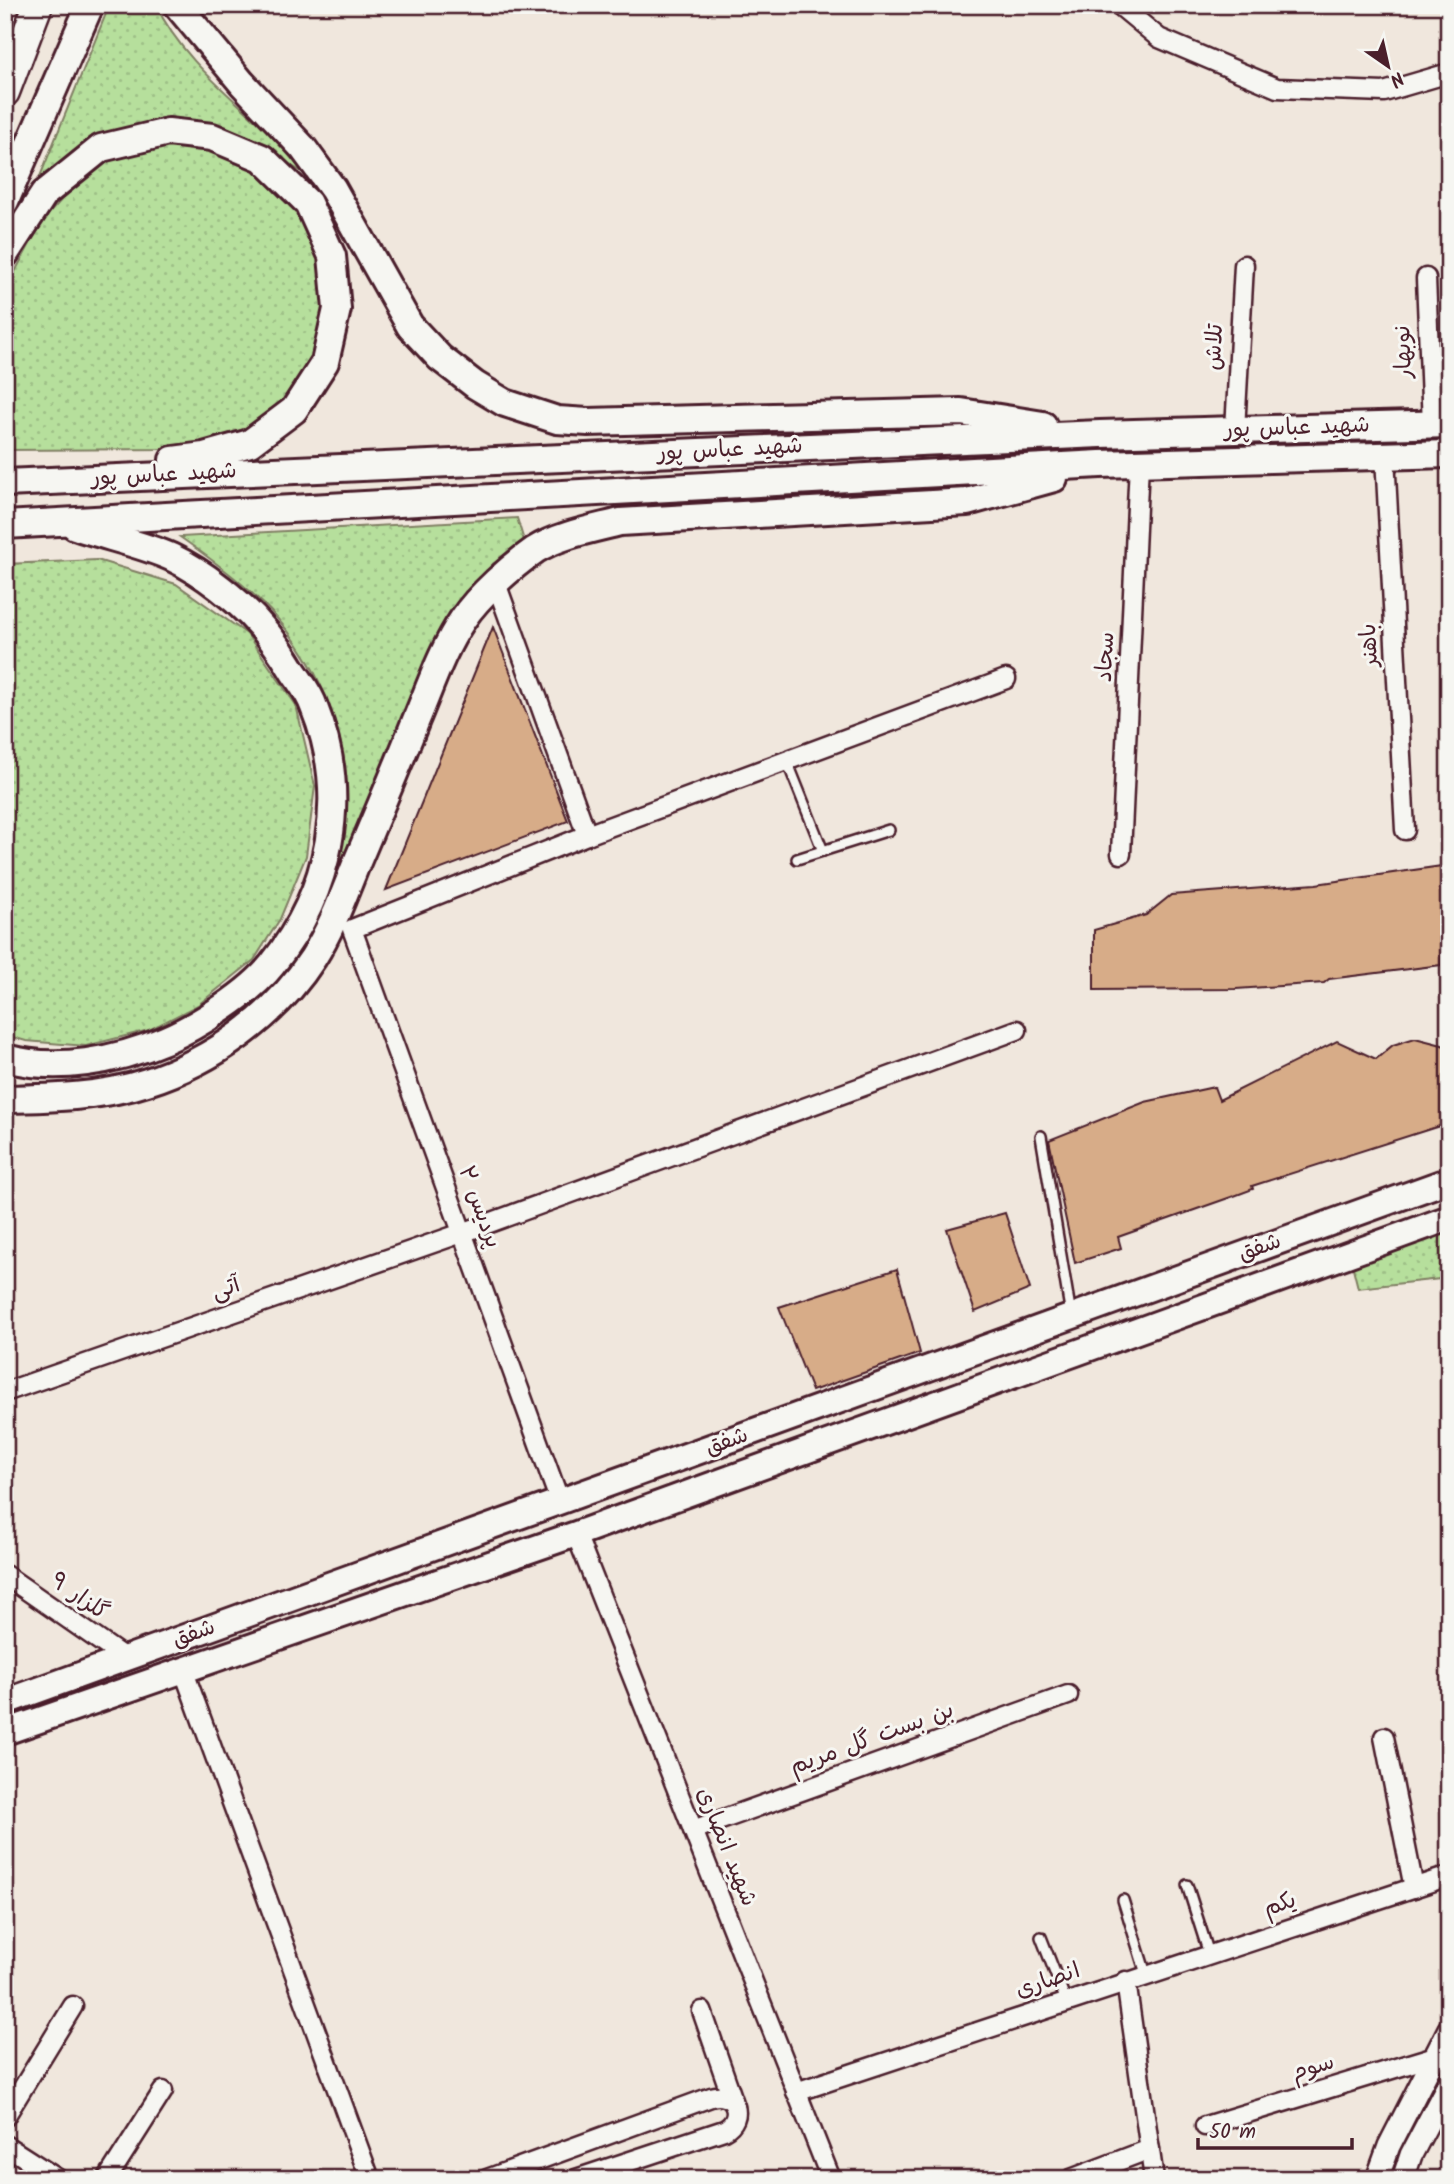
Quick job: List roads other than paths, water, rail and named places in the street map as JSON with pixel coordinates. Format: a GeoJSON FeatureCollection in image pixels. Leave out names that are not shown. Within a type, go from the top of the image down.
{"type":"FeatureCollection","features":[{"type":"Feature","properties":{"kind":"highway"},"geometry":{"type":"LineString","coordinates":[[5,92],[38,5]]}},
{"type":"Feature","properties":{"kind":"main road"},"geometry":{"type":"LineString","coordinates":[[5,201],[90,5]]}},
{"type":"Feature","properties":{"kind":"main road"},"geometry":{"type":"LineString","coordinates":[[177,5],[242,83],[303,148],[333,189],[410,326],[440,358],[475,385],[505,403],[557,420],[588,422],[961,412],[1100,434]]}},
{"type":"Feature","properties":{"kind":"main road"},"geometry":{"type":"LineString","coordinates":[[5,254],[44,194],[101,148],[168,132],[212,137],[262,158],[308,203],[331,256],[337,309],[325,362],[294,410],[250,443],[204,456],[103,469],[61,480]]}},
{"type":"Feature","properties":{"kind":"main road","name":"شهید عباس پور"},"geometry":{"type":"LineString","coordinates":[[9,483],[1100,434],[1440,424]]}},
{"type":"Feature","properties":{"kind":"main road","name":"شهید عباس پور"},"geometry":{"type":"LineString","coordinates":[[11,524],[1100,464],[1449,454]]}},
{"type":"Feature","properties":{"kind":"main road"},"geometry":{"type":"LineString","coordinates":[[5,1099],[38,1099],[95,1093],[146,1083],[190,1065],[232,1042],[273,1007],[313,958],[338,908],[441,661],[463,619],[496,583],[536,550],[571,536],[620,522],[967,502],[1100,464]]}},
{"type":"Feature","properties":{"kind":"main road"},"geometry":{"type":"LineString","coordinates":[[5,1058],[27,1064],[86,1062],[135,1053],[182,1033],[229,1004],[271,967],[302,921],[322,875],[333,816],[330,761],[314,706],[276,641],[221,589],[171,557],[60,522]]}},
{"type":"Feature","properties":{"kind":"main road","name":"شفق"},"geometry":{"type":"LineString","coordinates":[[5,1702],[1449,1180]]}},
{"type":"Feature","properties":{"kind":"main road","name":"شفق"},"geometry":{"type":"LineString","coordinates":[[5,1732],[576,1534],[1449,1219]]}},
{"type":"Feature","properties":{"kind":"street"},"geometry":{"type":"LineString","coordinates":[[1119,5],[1159,38],[1277,88],[1384,92],[1449,73]]}},
{"type":"Feature","properties":{"kind":"street","name":"تلاش"},"geometry":{"type":"LineString","coordinates":[[1236,430],[1244,265]]}},
{"type":"Feature","properties":{"kind":"street","name":"نوبهار"},"geometry":{"type":"LineString","coordinates":[[1426,278],[1440,424]]}},
{"type":"Feature","properties":{"kind":"street","name":"باهنر"},"geometry":{"type":"LineString","coordinates":[[1385,456],[1405,831]]}},
{"type":"Feature","properties":{"kind":"street","name":"سجاد"},"geometry":{"type":"LineString","coordinates":[[1121,854],[1139,463]]}},
{"type":"Feature","properties":{"kind":"street"},"geometry":{"type":"LineString","coordinates":[[496,583],[587,835],[1006,680]]}},
{"type":"Feature","properties":{"kind":"street","name":"پردیس ۲"},"geometry":{"type":"LineString","coordinates":[[560,1502],[352,929],[587,835]]}},
{"type":"Feature","properties":{"kind":"street","name":"آتی"},"geometry":{"type":"LineString","coordinates":[[5,1392],[462,1233],[1017,1030]]}},
{"type":"Feature","properties":{"kind":"street","name":"شهید انصاری"},"geometry":{"type":"LineString","coordinates":[[576,1534],[831,2179]]}},
{"type":"Feature","properties":{"kind":"street","name":"گلزار ۹"},"geometry":{"type":"LineString","coordinates":[[5,1575],[126,1659]]}},
{"type":"Feature","properties":{"kind":"street"},"geometry":{"type":"LineString","coordinates":[[183,1669],[370,2179]]}},
{"type":"Feature","properties":{"kind":"street","name":"بن بست گل مریم"},"geometry":{"type":"LineString","coordinates":[[693,1830],[1068,1695]]}},
{"type":"Feature","properties":{"kind":"street"},"geometry":{"type":"LineString","coordinates":[[1384,1737],[1414,1888]]}},
{"type":"Feature","properties":{"kind":"street","name":"یکم"},"geometry":{"type":"LineString","coordinates":[[1126,1981],[1449,1876]]}},
{"type":"Feature","properties":{"kind":"street"},"geometry":{"type":"LineString","coordinates":[[1126,1981],[1154,2179]]}},
{"type":"Feature","properties":{"kind":"street","name":"انصاری"},"geometry":{"type":"LineString","coordinates":[[796,2092],[1126,1981]]}},
{"type":"Feature","properties":{"kind":"street"},"geometry":{"type":"LineString","coordinates":[[5,2117],[73,2006]]}},
{"type":"Feature","properties":{"kind":"street"},"geometry":{"type":"LineString","coordinates":[[576,2179],[724,2130],[733,2123],[736,2118],[735,2106],[702,2011]]}},
{"type":"Feature","properties":{"kind":"street"},"geometry":{"type":"LineString","coordinates":[[1377,2179],[1388,2146],[1449,2029]]}},
{"type":"Feature","properties":{"kind":"street","name":"سوم"},"geometry":{"type":"LineString","coordinates":[[1205,2126],[1435,2056]]}},
{"type":"Feature","properties":{"kind":"street"},"geometry":{"type":"LineString","coordinates":[[1403,2179],[1411,2155],[1443,2101],[1449,2082]]}},
{"type":"Feature","properties":{"kind":"street"},"geometry":{"type":"LineString","coordinates":[[107,2179],[163,2091]]}},
{"type":"Feature","properties":{"kind":"street"},"geometry":{"type":"LineString","coordinates":[[487,2179],[717,2095],[728,2097],[735,2106]]}},
{"type":"Feature","properties":{"kind":"street"},"geometry":{"type":"LineString","coordinates":[[5,2145],[58,2179]]}},
{"type":"Feature","properties":{"kind":"street"},"geometry":{"type":"LineString","coordinates":[[1070,2179],[1150,2149]]}},
{"type":"Feature","properties":{"kind":"lane"},"geometry":{"type":"LineString","coordinates":[[787,761],[823,851]]}},
{"type":"Feature","properties":{"kind":"lane"},"geometry":{"type":"LineString","coordinates":[[797,859],[889,830]]}},
{"type":"Feature","properties":{"kind":"lane"},"geometry":{"type":"LineString","coordinates":[[1041,1136],[1072,1316]]}},
{"type":"Feature","properties":{"kind":"lane"},"geometry":{"type":"LineString","coordinates":[[1187,1885],[1209,1954]]}},
{"type":"Feature","properties":{"kind":"lane"},"geometry":{"type":"LineString","coordinates":[[1123,1900],[1146,1975]]}},
{"type":"Feature","properties":{"kind":"lane"},"geometry":{"type":"LineString","coordinates":[[1041,1937],[1066,2001]]}}]}
